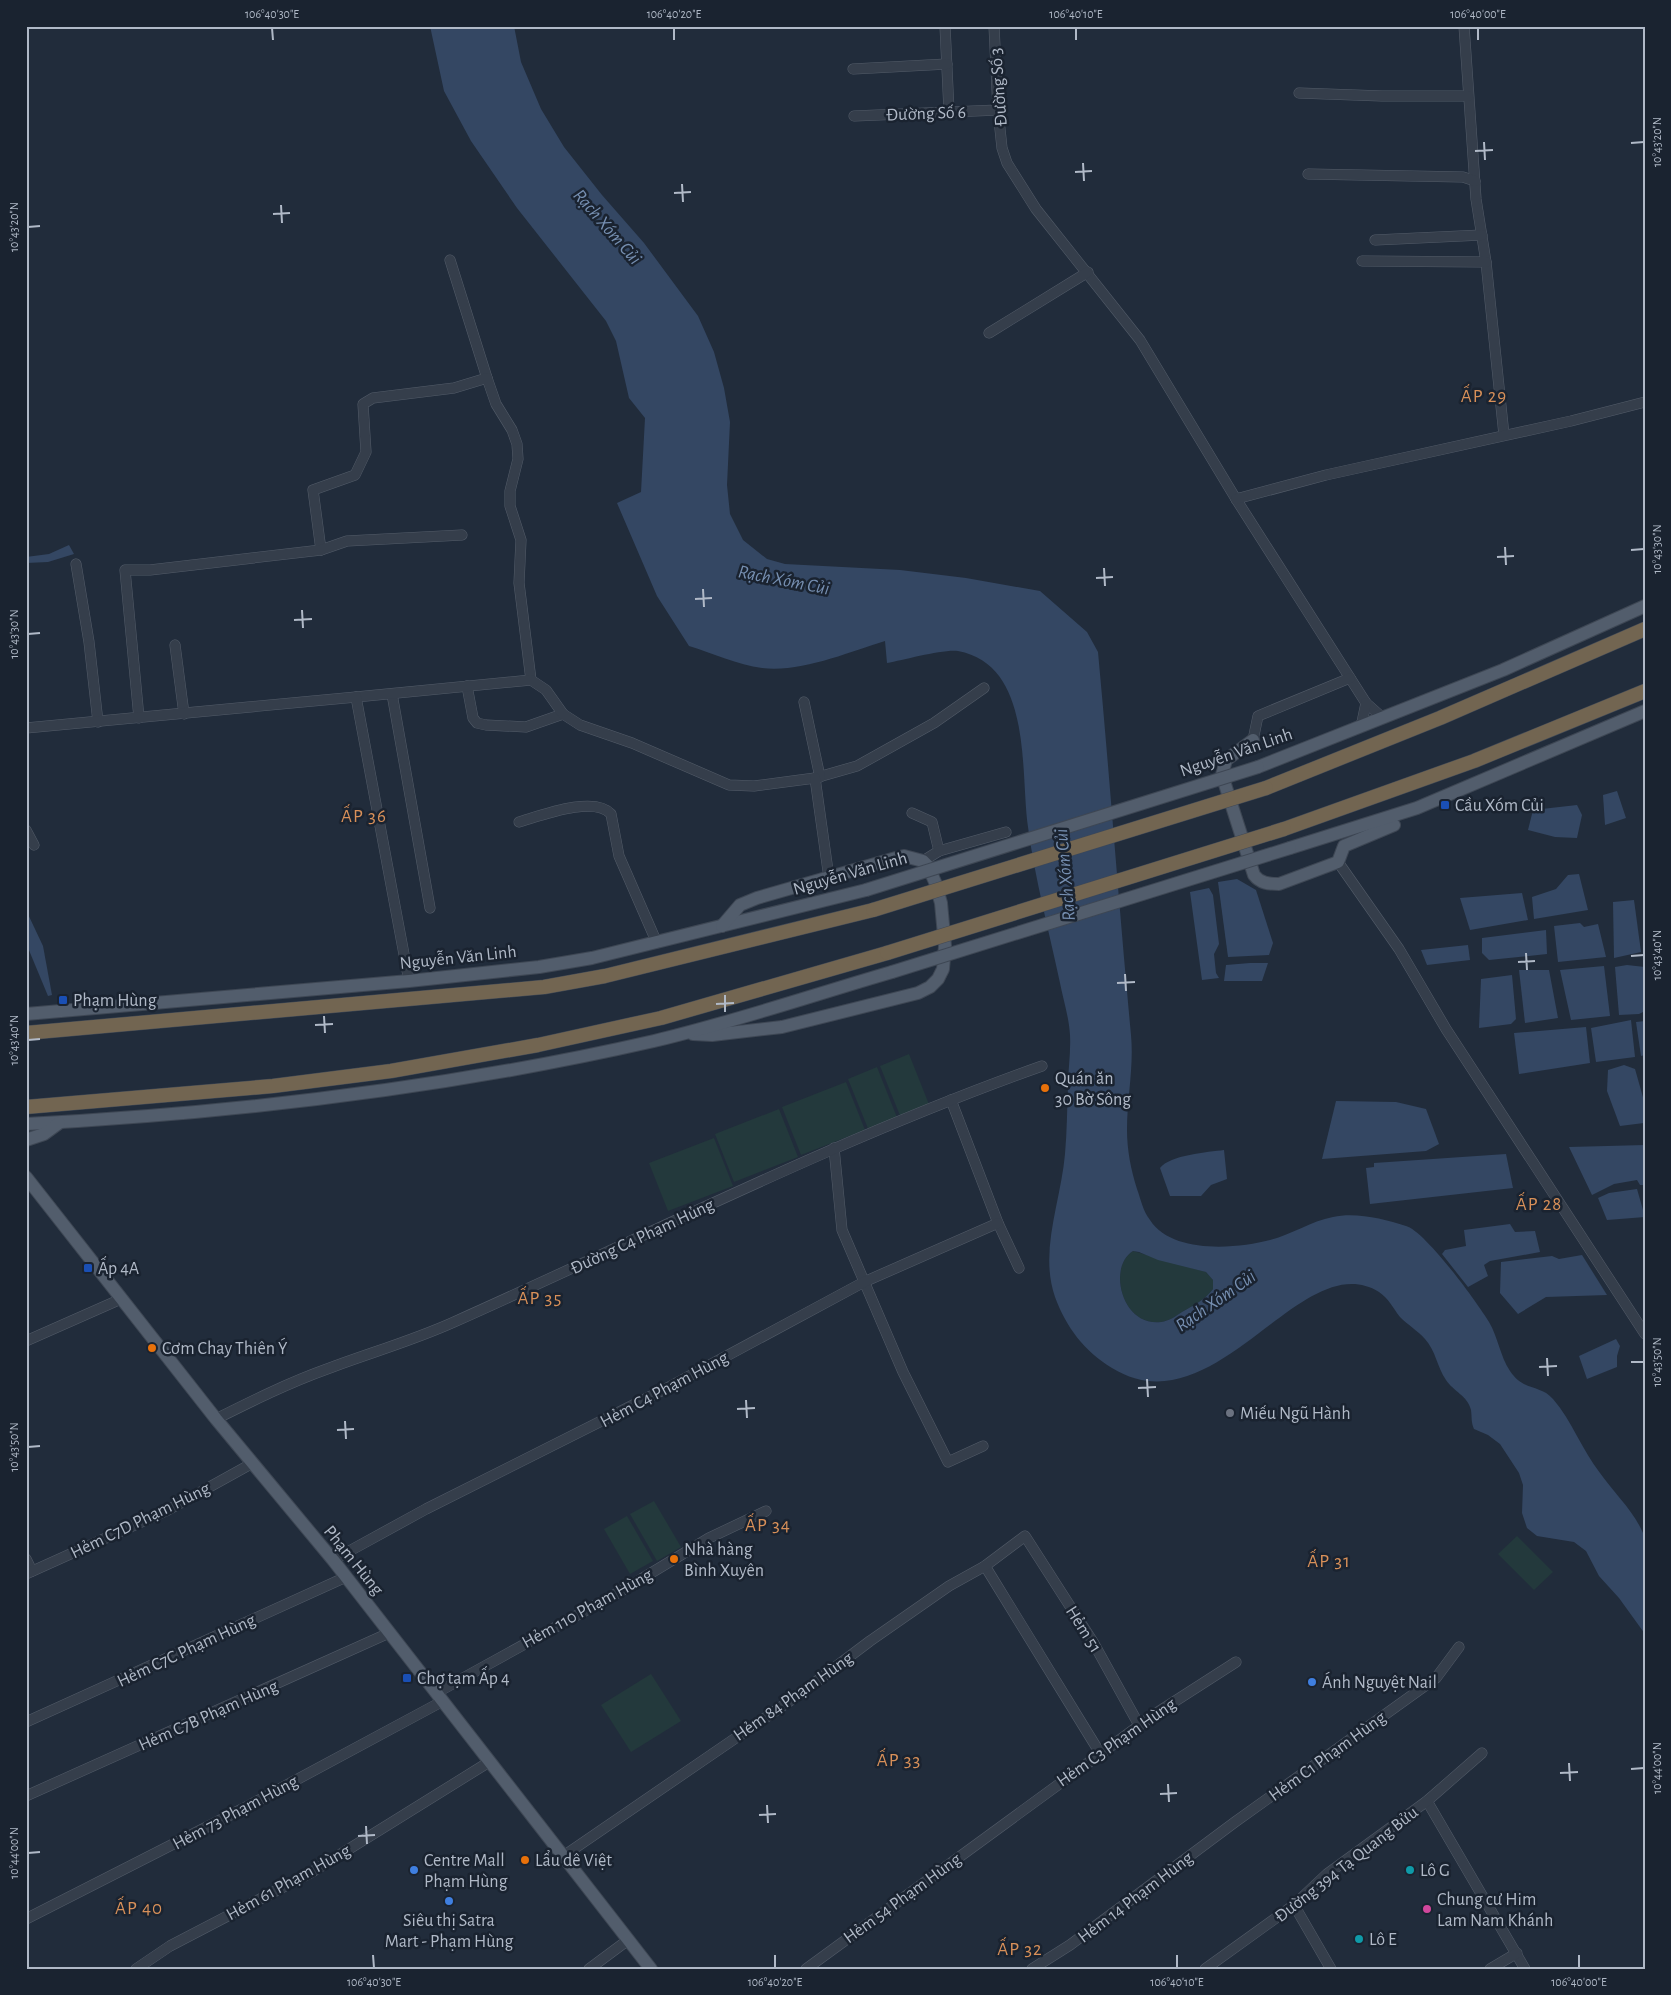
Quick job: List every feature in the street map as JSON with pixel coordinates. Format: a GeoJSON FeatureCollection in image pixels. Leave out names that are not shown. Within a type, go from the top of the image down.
{"type":"FeatureCollection","features":[{"type":"Feature","properties":{"kind":"highway"},"geometry":{"type":"LineString","coordinates":[[26,1033],[519,990],[568,983],[606,976],[873,910],[1266,788],[1448,714],[1645,629]]}},
{"type":"Feature","properties":{"kind":"highway"},"geometry":{"type":"LineString","coordinates":[[26,1106],[273,1086],[391,1071],[538,1045],[661,1018],[887,953],[1284,829],[1474,761],[1645,691]]}},
{"type":"Feature","properties":{"kind":"main road","name":"Nguyễn Văn Linh"},"geometry":{"type":"LineString","coordinates":[[26,1014],[409,981],[539,967],[592,958],[657,943],[866,890],[1258,766],[1503,670],[1645,606]]}},
{"type":"Feature","properties":{"kind":"main road"},"geometry":{"type":"LineString","coordinates":[[26,1124],[277,1104],[392,1090],[540,1065],[680,1034],[892,972],[1417,808],[1645,711]]}},
{"type":"Feature","properties":{"kind":"main road"},"geometry":{"type":"LineString","coordinates":[[1253,740],[1226,760],[1222,775],[1254,875],[1264,883],[1279,884],[1338,862],[1344,846],[1414,817],[1417,808]]}},
{"type":"Feature","properties":{"kind":"main road"},"geometry":{"type":"LineString","coordinates":[[680,1034],[712,1034],[782,1027],[918,993],[930,987],[938,979],[943,968],[945,946],[941,903],[935,882],[928,866],[923,861],[904,856],[748,901],[734,911],[722,926]]}},
{"type":"Feature","properties":{"kind":"main road"},"geometry":{"type":"LineString","coordinates":[[274,993],[276,1012]]}},
{"type":"Feature","properties":{"kind":"main road"},"geometry":{"type":"LineString","coordinates":[[26,1140],[50,1131],[59,1122]]}},
{"type":"Feature","properties":{"kind":"main road","name":"Phạm Hùng"},"geometry":{"type":"LineString","coordinates":[[26,1177],[251,1464],[333,1560],[562,1857],[651,1969]]}},
{"type":"Feature","properties":{"kind":"street"},"geometry":{"type":"LineString","coordinates":[[945,26],[949,111]]}},
{"type":"Feature","properties":{"kind":"street","name":"Đường Số 3"},"geometry":{"type":"LineString","coordinates":[[994,26],[998,110],[1002,148],[1007,163],[1036,209],[1088,272],[1140,340],[1236,499],[1366,703],[1383,718]]}},
{"type":"Feature","properties":{"kind":"street"},"geometry":{"type":"LineString","coordinates":[[1464,26],[1475,181],[1486,262],[1504,435]]}},
{"type":"Feature","properties":{"kind":"street"},"geometry":{"type":"LineString","coordinates":[[853,69],[947,64]]}},
{"type":"Feature","properties":{"kind":"street"},"geometry":{"type":"LineString","coordinates":[[1299,93],[1382,96],[1468,96]]}},
{"type":"Feature","properties":{"kind":"street","name":"Đường Số 6"},"geometry":{"type":"LineString","coordinates":[[854,116],[998,110]]}},
{"type":"Feature","properties":{"kind":"street"},"geometry":{"type":"LineString","coordinates":[[1308,174],[1463,178],[1475,181]]}},
{"type":"Feature","properties":{"kind":"street"},"geometry":{"type":"LineString","coordinates":[[1375,240],[1482,235]]}},
{"type":"Feature","properties":{"kind":"street"},"geometry":{"type":"LineString","coordinates":[[450,260],[487,378],[516,444],[517,464],[510,490],[510,506],[521,540],[519,583],[531,680]]}},
{"type":"Feature","properties":{"kind":"street"},"geometry":{"type":"LineString","coordinates":[[1362,261],[1486,262]]}},
{"type":"Feature","properties":{"kind":"street"},"geometry":{"type":"LineString","coordinates":[[989,332],[1088,272]]}},
{"type":"Feature","properties":{"kind":"street"},"geometry":{"type":"LineString","coordinates":[[321,550],[314,490],[355,476],[366,452],[362,404],[373,398],[454,388],[487,378]]}},
{"type":"Feature","properties":{"kind":"street"},"geometry":{"type":"LineString","coordinates":[[1236,499],[1326,475],[1571,421],[1645,402]]}},
{"type":"Feature","properties":{"kind":"street"},"geometry":{"type":"LineString","coordinates":[[139,718],[125,570],[150,570],[321,550],[347,542],[462,535]]}},
{"type":"Feature","properties":{"kind":"street"},"geometry":{"type":"LineString","coordinates":[[76,564],[89,642],[98,722]]}},
{"type":"Feature","properties":{"kind":"street"},"geometry":{"type":"LineString","coordinates":[[175,645],[184,714]]}},
{"type":"Feature","properties":{"kind":"street"},"geometry":{"type":"LineString","coordinates":[[1253,740],[1258,716],[1350,678]]}},
{"type":"Feature","properties":{"kind":"street"},"geometry":{"type":"LineString","coordinates":[[26,728],[531,680],[546,690],[563,714],[580,725],[632,742],[729,784],[754,786],[818,778],[856,766],[890,749],[934,723],[984,688]]}},
{"type":"Feature","properties":{"kind":"street"},"geometry":{"type":"LineString","coordinates":[[467,686],[473,718],[477,722],[486,725],[526,727],[563,714]]}},
{"type":"Feature","properties":{"kind":"street"},"geometry":{"type":"LineString","coordinates":[[392,694],[430,908]]}},
{"type":"Feature","properties":{"kind":"street"},"geometry":{"type":"LineString","coordinates":[[356,697],[409,981]]}},
{"type":"Feature","properties":{"kind":"street"},"geometry":{"type":"LineString","coordinates":[[804,702],[818,778],[828,878]]}},
{"type":"Feature","properties":{"kind":"street"},"geometry":{"type":"LineString","coordinates":[[1361,727],[1366,703]]}},
{"type":"Feature","properties":{"kind":"street"},"geometry":{"type":"LineString","coordinates":[[518,822],[566,808],[595,806],[606,809],[611,814],[619,856],[657,943]]}},
{"type":"Feature","properties":{"kind":"street"},"geometry":{"type":"LineString","coordinates":[[912,813],[932,822],[939,851]]}},
{"type":"Feature","properties":{"kind":"street"},"geometry":{"type":"LineString","coordinates":[[26,830],[34,845]]}},
{"type":"Feature","properties":{"kind":"street"},"geometry":{"type":"LineString","coordinates":[[923,861],[939,851],[1006,832]]}},
{"type":"Feature","properties":{"kind":"street"},"geometry":{"type":"LineString","coordinates":[[1338,862],[1399,949],[1446,1029],[1645,1334]]}},
{"type":"Feature","properties":{"kind":"street","name":"Đường C4 Phạm Hủng"},"geometry":{"type":"LineString","coordinates":[[216,1419],[258,1397],[454,1322],[799,1162],[951,1100],[1042,1066]]}},
{"type":"Feature","properties":{"kind":"street"},"geometry":{"type":"LineString","coordinates":[[951,1100],[998,1223],[1019,1268]]}},
{"type":"Feature","properties":{"kind":"street"},"geometry":{"type":"LineString","coordinates":[[834,1148],[842,1230],[903,1372],[948,1462],[984,1446]]}},
{"type":"Feature","properties":{"kind":"street","name":"Hẻm C4 Phạm Hùng"},"geometry":{"type":"LineString","coordinates":[[333,1560],[426,1509],[667,1388],[864,1282],[998,1223]]}},
{"type":"Feature","properties":{"kind":"street"},"geometry":{"type":"LineString","coordinates":[[26,1341],[121,1299]]}},
{"type":"Feature","properties":{"kind":"street","name":"Hẻm C7D Phạm Hùng"},"geometry":{"type":"LineString","coordinates":[[29,1572],[168,1510],[251,1464]]}},
{"type":"Feature","properties":{"kind":"street","name":"Hẻm 110 Phạm Hùng"},"geometry":{"type":"LineString","coordinates":[[439,1697],[710,1538],[766,1511]]}},
{"type":"Feature","properties":{"kind":"street","name":"Hẻm 84 Phạm Hùng"},"geometry":{"type":"LineString","coordinates":[[562,1857],[797,1696],[944,1590],[985,1566],[1025,1536]]}},
{"type":"Feature","properties":{"kind":"street","name":"Hẻm 51"},"geometry":{"type":"LineString","coordinates":[[1025,1536],[1093,1642],[1139,1725]]}},
{"type":"Feature","properties":{"kind":"street"},"geometry":{"type":"LineString","coordinates":[[26,1559],[29,1572]]}},
{"type":"Feature","properties":{"kind":"street"},"geometry":{"type":"LineString","coordinates":[[985,1566],[1100,1753]]}},
{"type":"Feature","properties":{"kind":"street","name":"Hẻm C7C Phạm Hùng"},"geometry":{"type":"LineString","coordinates":[[26,1722],[346,1577]]}},
{"type":"Feature","properties":{"kind":"street","name":"Hẻm C7B Phạm Hùng"},"geometry":{"type":"LineString","coordinates":[[26,1796],[389,1633]]}},
{"type":"Feature","properties":{"kind":"street","name":"Hẻm C1 Phạm Hùng"},"geometry":{"type":"LineString","coordinates":[[1235,1822],[1436,1678],[1459,1647]]}},
{"type":"Feature","properties":{"kind":"street","name":"Hẻm C3 Phạm Hùng"},"geometry":{"type":"LineString","coordinates":[[999,1827],[1139,1725],[1236,1662]]}},
{"type":"Feature","properties":{"kind":"street","name":"Hẻm 73 Phạm Hùng"},"geometry":{"type":"LineString","coordinates":[[26,1919],[244,1808],[439,1697]]}},
{"type":"Feature","properties":{"kind":"street","name":"Đường 394 Tạ Quang Bửu"},"geometry":{"type":"LineString","coordinates":[[1205,1969],[1294,1905],[1327,1874],[1427,1801],[1482,1753]]}},
{"type":"Feature","properties":{"kind":"street","name":"Hẻm 61 Phạm Hùng"},"geometry":{"type":"LineString","coordinates":[[136,1969],[170,1946],[312,1872],[489,1762]]}},
{"type":"Feature","properties":{"kind":"street"},"geometry":{"type":"LineString","coordinates":[[1427,1801],[1526,1969]]}},
{"type":"Feature","properties":{"kind":"street","name":"Hẻm 14 Phạm Hùng"},"geometry":{"type":"LineString","coordinates":[[1032,1969],[1070,1945],[1235,1822]]}},
{"type":"Feature","properties":{"kind":"street","name":"Hẻm 54 Phạm Hùng"},"geometry":{"type":"LineString","coordinates":[[806,1969],[999,1827]]}},
{"type":"Feature","properties":{"kind":"street"},"geometry":{"type":"LineString","coordinates":[[1294,1905],[1329,1968]]}},
{"type":"Feature","properties":{"kind":"street"},"geometry":{"type":"LineString","coordinates":[[589,1969],[628,1940]]}},
{"type":"Feature","properties":{"kind":"street"},"geometry":{"type":"LineString","coordinates":[[1490,1969],[1517,1953]]}},
{"type":"Feature","properties":{"kind":"green space"},"geometry":{"type":"Polygon","coordinates":[[[909,1054],[930,1107],[901,1118],[880,1066],[909,1054]]]}},
{"type":"Feature","properties":{"kind":"green space"},"geometry":{"type":"Polygon","coordinates":[[[877,1067],[898,1120],[869,1131],[848,1079],[877,1067]]]}},
{"type":"Feature","properties":{"kind":"green space"},"geometry":{"type":"Polygon","coordinates":[[[846,1082],[865,1130],[801,1155],[782,1107],[846,1082]]]}},
{"type":"Feature","properties":{"kind":"green space"},"geometry":{"type":"Polygon","coordinates":[[[779,1109],[798,1157],[734,1182],[715,1134],[779,1109]]]}},
{"type":"Feature","properties":{"kind":"green space"},"geometry":{"type":"Polygon","coordinates":[[[714,1138],[733,1186],[668,1211],[649,1163],[714,1138]]]}},
{"type":"Feature","properties":{"kind":"green space"},"geometry":{"type":"Polygon","coordinates":[[[1133,1251],[1206,1272],[1213,1280],[1213,1289],[1199,1302],[1170,1319],[1161,1322],[1148,1321],[1137,1315],[1128,1306],[1120,1282],[1121,1270],[1125,1259],[1133,1251]]]}},
{"type":"Feature","properties":{"kind":"green space"},"geometry":{"type":"Polygon","coordinates":[[[654,1501],[681,1547],[657,1561],[630,1514],[654,1501]]]}},
{"type":"Feature","properties":{"kind":"green space"},"geometry":{"type":"Polygon","coordinates":[[[627,1516],[653,1561],[630,1574],[604,1529],[627,1516]]]}},
{"type":"Feature","properties":{"kind":"green space"},"geometry":{"type":"Polygon","coordinates":[[[1517,1536],[1553,1572],[1534,1590],[1498,1554],[1517,1536]]]}},
{"type":"Feature","properties":{"kind":"green space"},"geometry":{"type":"Polygon","coordinates":[[[651,1674],[681,1721],[631,1752],[601,1705],[651,1674]]]}},
{"type":"Feature","properties":{"kind":"water","name":"Rạch Xóm Củi"},"geometry":{"type":"Polygon","coordinates":[[[430,26],[514,26],[521,62],[541,109],[564,147],[602,195],[644,243],[698,316],[714,352],[724,388],[730,422],[727,485],[730,514],[743,540],[767,559],[785,564],[900,570],[966,578],[1040,591],[1087,632],[1098,652],[1131,1035],[1132,1059],[1127,1118],[1128,1145],[1135,1182],[1148,1217],[1160,1231],[1173,1239],[1189,1244],[1223,1247],[1270,1240],[1333,1217],[1351,1215],[1379,1219],[1406,1226],[1415,1231],[1450,1268],[1483,1312],[1492,1328],[1504,1359],[1515,1378],[1526,1385],[1543,1391],[1553,1399],[1594,1464],[1639,1525],[1645,1540],[1646,1552],[1645,1634],[1619,1598],[1599,1576],[1586,1551],[1574,1542],[1537,1536],[1527,1528],[1522,1513],[1523,1485],[1519,1473],[1500,1444],[1488,1435],[1474,1429],[1471,1410],[1467,1401],[1446,1380],[1429,1344],[1400,1317],[1379,1292],[1349,1284],[1319,1293],[1288,1312],[1222,1359],[1187,1376],[1150,1381],[1112,1368],[1093,1354],[1077,1337],[1059,1308],[1051,1280],[1049,1262],[1052,1226],[1065,1154],[1070,1048],[1069,1028],[1038,886],[1028,827],[1022,750],[1018,723],[1011,698],[999,677],[982,660],[958,651],[933,653],[887,663],[885,641],[808,665],[777,669],[744,664],[689,646],[657,596],[617,503],[641,492],[645,418],[629,398],[616,341],[606,321],[517,208],[471,141],[444,91],[430,26]],[[1133,1251],[1125,1259],[1121,1270],[1120,1282],[1128,1306],[1137,1315],[1148,1321],[1161,1322],[1170,1319],[1199,1302],[1213,1289],[1213,1280],[1206,1272],[1158,1260],[1133,1251]]]}},
{"type":"Feature","properties":{"kind":"water"},"geometry":{"type":"Polygon","coordinates":[[[69,545],[74,554],[48,562],[26,563],[26,557],[49,554],[69,545]]]}},
{"type":"Feature","properties":{"kind":"water"},"geometry":{"type":"Polygon","coordinates":[[[1617,791],[1626,818],[1605,825],[1603,795],[1617,791]]]}},
{"type":"Feature","properties":{"kind":"water"},"geometry":{"type":"Polygon","coordinates":[[[1577,805],[1582,815],[1577,838],[1555,837],[1528,830],[1533,810],[1577,805]]]}},
{"type":"Feature","properties":{"kind":"water"},"geometry":{"type":"Polygon","coordinates":[[[1579,874],[1588,910],[1534,919],[1532,897],[1556,889],[1568,875],[1579,874]]]}},
{"type":"Feature","properties":{"kind":"water"},"geometry":{"type":"Polygon","coordinates":[[[1237,879],[1256,890],[1273,943],[1269,955],[1228,957],[1218,882],[1237,879]]]}},
{"type":"Feature","properties":{"kind":"water"},"geometry":{"type":"Polygon","coordinates":[[[1209,888],[1213,895],[1219,944],[1214,954],[1216,973],[1219,978],[1202,980],[1190,892],[1209,888]]]}},
{"type":"Feature","properties":{"kind":"water"},"geometry":{"type":"Polygon","coordinates":[[[1522,893],[1528,920],[1470,930],[1460,898],[1522,893]]]}},
{"type":"Feature","properties":{"kind":"water"},"geometry":{"type":"Polygon","coordinates":[[[1634,900],[1641,952],[1614,958],[1613,902],[1634,900]]]}},
{"type":"Feature","properties":{"kind":"water"},"geometry":{"type":"Polygon","coordinates":[[[26,910],[43,946],[52,995],[48,996],[26,943],[26,910]]]}},
{"type":"Feature","properties":{"kind":"water"},"geometry":{"type":"Polygon","coordinates":[[[1580,923],[1584,927],[1598,924],[1606,957],[1558,962],[1554,926],[1580,923]]]}},
{"type":"Feature","properties":{"kind":"water"},"geometry":{"type":"Polygon","coordinates":[[[1546,930],[1547,954],[1489,960],[1482,953],[1482,938],[1546,930]]]}},
{"type":"Feature","properties":{"kind":"water"},"geometry":{"type":"Polygon","coordinates":[[[1468,945],[1470,960],[1427,965],[1421,950],[1468,945]]]}},
{"type":"Feature","properties":{"kind":"water"},"geometry":{"type":"Polygon","coordinates":[[[1268,963],[1262,981],[1224,981],[1226,965],[1268,963]]]}},
{"type":"Feature","properties":{"kind":"water"},"geometry":{"type":"Polygon","coordinates":[[[1627,965],[1645,967],[1645,1011],[1639,1014],[1619,1015],[1615,967],[1627,965]]]}},
{"type":"Feature","properties":{"kind":"water"},"geometry":{"type":"Polygon","coordinates":[[[1604,966],[1610,1016],[1571,1020],[1560,970],[1604,966]]]}},
{"type":"Feature","properties":{"kind":"water"},"geometry":{"type":"Polygon","coordinates":[[[1519,970],[1549,970],[1558,1018],[1525,1023],[1519,970]]]}},
{"type":"Feature","properties":{"kind":"water"},"geometry":{"type":"Polygon","coordinates":[[[1512,975],[1516,1019],[1511,1024],[1479,1028],[1481,979],[1512,975]]]}},
{"type":"Feature","properties":{"kind":"water"},"geometry":{"type":"Polygon","coordinates":[[[1631,1020],[1635,1057],[1596,1062],[1591,1028],[1631,1020]]]}},
{"type":"Feature","properties":{"kind":"water"},"geometry":{"type":"Polygon","coordinates":[[[1645,1021],[1645,1055],[1641,1056],[1636,1022],[1645,1021]]]}},
{"type":"Feature","properties":{"kind":"water"},"geometry":{"type":"Polygon","coordinates":[[[1586,1027],[1590,1063],[1519,1074],[1514,1033],[1586,1027]]]}},
{"type":"Feature","properties":{"kind":"water"},"geometry":{"type":"Polygon","coordinates":[[[1624,1065],[1635,1069],[1644,1101],[1644,1123],[1620,1126],[1607,1091],[1608,1070],[1624,1065]]]}},
{"type":"Feature","properties":{"kind":"water"},"geometry":{"type":"Polygon","coordinates":[[[1336,1101],[1396,1102],[1426,1109],[1439,1144],[1426,1151],[1322,1159],[1336,1101]]]}},
{"type":"Feature","properties":{"kind":"water"},"geometry":{"type":"Polygon","coordinates":[[[1645,1145],[1645,1185],[1640,1185],[1637,1180],[1614,1184],[1592,1195],[1569,1147],[1645,1145]]]}},
{"type":"Feature","properties":{"kind":"water"},"geometry":{"type":"Polygon","coordinates":[[[1224,1150],[1227,1179],[1211,1185],[1201,1196],[1170,1196],[1160,1168],[1180,1157],[1224,1150]]]}},
{"type":"Feature","properties":{"kind":"water"},"geometry":{"type":"Polygon","coordinates":[[[1506,1154],[1513,1188],[1370,1204],[1366,1168],[1374,1167],[1374,1163],[1506,1154]]]}},
{"type":"Feature","properties":{"kind":"water"},"geometry":{"type":"Polygon","coordinates":[[[1637,1189],[1645,1217],[1607,1220],[1598,1198],[1609,1193],[1637,1189]]]}},
{"type":"Feature","properties":{"kind":"water"},"geometry":{"type":"Polygon","coordinates":[[[1510,1224],[1515,1232],[1535,1231],[1540,1252],[1490,1261],[1484,1265],[1488,1276],[1468,1287],[1442,1254],[1445,1250],[1466,1246],[1464,1230],[1510,1224]]]}},
{"type":"Feature","properties":{"kind":"water"},"geometry":{"type":"Polygon","coordinates":[[[1582,1255],[1607,1295],[1546,1297],[1518,1314],[1500,1293],[1501,1262],[1552,1256],[1559,1259],[1582,1255]]]}},
{"type":"Feature","properties":{"kind":"water"},"geometry":{"type":"Polygon","coordinates":[[[1616,1339],[1620,1346],[1617,1356],[1617,1367],[1587,1379],[1579,1356],[1616,1339]]]}},
{"type":"Feature","properties":{"kind":"place","name":"Cầu Xóm Củi"},"geometry":{"type":"Point","coordinates":[1445,805]}},
{"type":"Feature","properties":{"kind":"place","name":"Phạm Hùng"},"geometry":{"type":"Point","coordinates":[63,1000]}},
{"type":"Feature","properties":{"kind":"place","name":"Quán ăn 30 Bờ Sông"},"geometry":{"type":"Point","coordinates":[1045,1088]}},
{"type":"Feature","properties":{"kind":"place","name":"Ấp 4A"},"geometry":{"type":"Point","coordinates":[88,1268]}},
{"type":"Feature","properties":{"kind":"place","name":"Cơm Chay Thiên Ý"},"geometry":{"type":"Point","coordinates":[152,1348]}},
{"type":"Feature","properties":{"kind":"place","name":"Miếu Ngũ Hành"},"geometry":{"type":"Point","coordinates":[1230,1413]}},
{"type":"Feature","properties":{"kind":"place","name":"Nhà hàng Bình Xuyên"},"geometry":{"type":"Point","coordinates":[674,1559]}},
{"type":"Feature","properties":{"kind":"place","name":"Chợ tạm Ấp 4"},"geometry":{"type":"Point","coordinates":[407,1678]}},
{"type":"Feature","properties":{"kind":"place","name":"Ánh Nguyệt Nail"},"geometry":{"type":"Point","coordinates":[1312,1682]}},
{"type":"Feature","properties":{"kind":"place","name":"Lẩu dê Việt"},"geometry":{"type":"Point","coordinates":[525,1860]}},
{"type":"Feature","properties":{"kind":"place","name":"Centre Mall Phạm Hùng"},"geometry":{"type":"Point","coordinates":[414,1870]}},
{"type":"Feature","properties":{"kind":"place","name":"Lô G"},"geometry":{"type":"Point","coordinates":[1410,1870]}},
{"type":"Feature","properties":{"kind":"place","name":"Siêu thị Satra Mart - Phạm Hùng"},"geometry":{"type":"Point","coordinates":[449,1901]}},
{"type":"Feature","properties":{"kind":"place","name":"Chung cư Him Lam Nam Khánh"},"geometry":{"type":"Point","coordinates":[1427,1909]}},
{"type":"Feature","properties":{"kind":"place","name":"Lô E"},"geometry":{"type":"Point","coordinates":[1359,1939]}},
{"type":"Feature","properties":{"kind":"district","name":"ẤP 29"},"geometry":{"type":"Point","coordinates":[1484,395]}},
{"type":"Feature","properties":{"kind":"district","name":"ẤP 36"},"geometry":{"type":"Point","coordinates":[364,815]}},
{"type":"Feature","properties":{"kind":"district","name":"ẤP 28"},"geometry":{"type":"Point","coordinates":[1539,1203]}},
{"type":"Feature","properties":{"kind":"district","name":"ẤP 35"},"geometry":{"type":"Point","coordinates":[540,1297]}},
{"type":"Feature","properties":{"kind":"district","name":"ẤP 34"},"geometry":{"type":"Point","coordinates":[768,1524]}},
{"type":"Feature","properties":{"kind":"district","name":"ẤP 31"},"geometry":{"type":"Point","coordinates":[1329,1560]}},
{"type":"Feature","properties":{"kind":"district","name":"ẤP 33"},"geometry":{"type":"Point","coordinates":[899,1759]}},
{"type":"Feature","properties":{"kind":"district","name":"ẤP 40"},"geometry":{"type":"Point","coordinates":[139,1907]}},
{"type":"Feature","properties":{"kind":"district","name":"ẤP 32"},"geometry":{"type":"Point","coordinates":[1020,1948]}}]}
